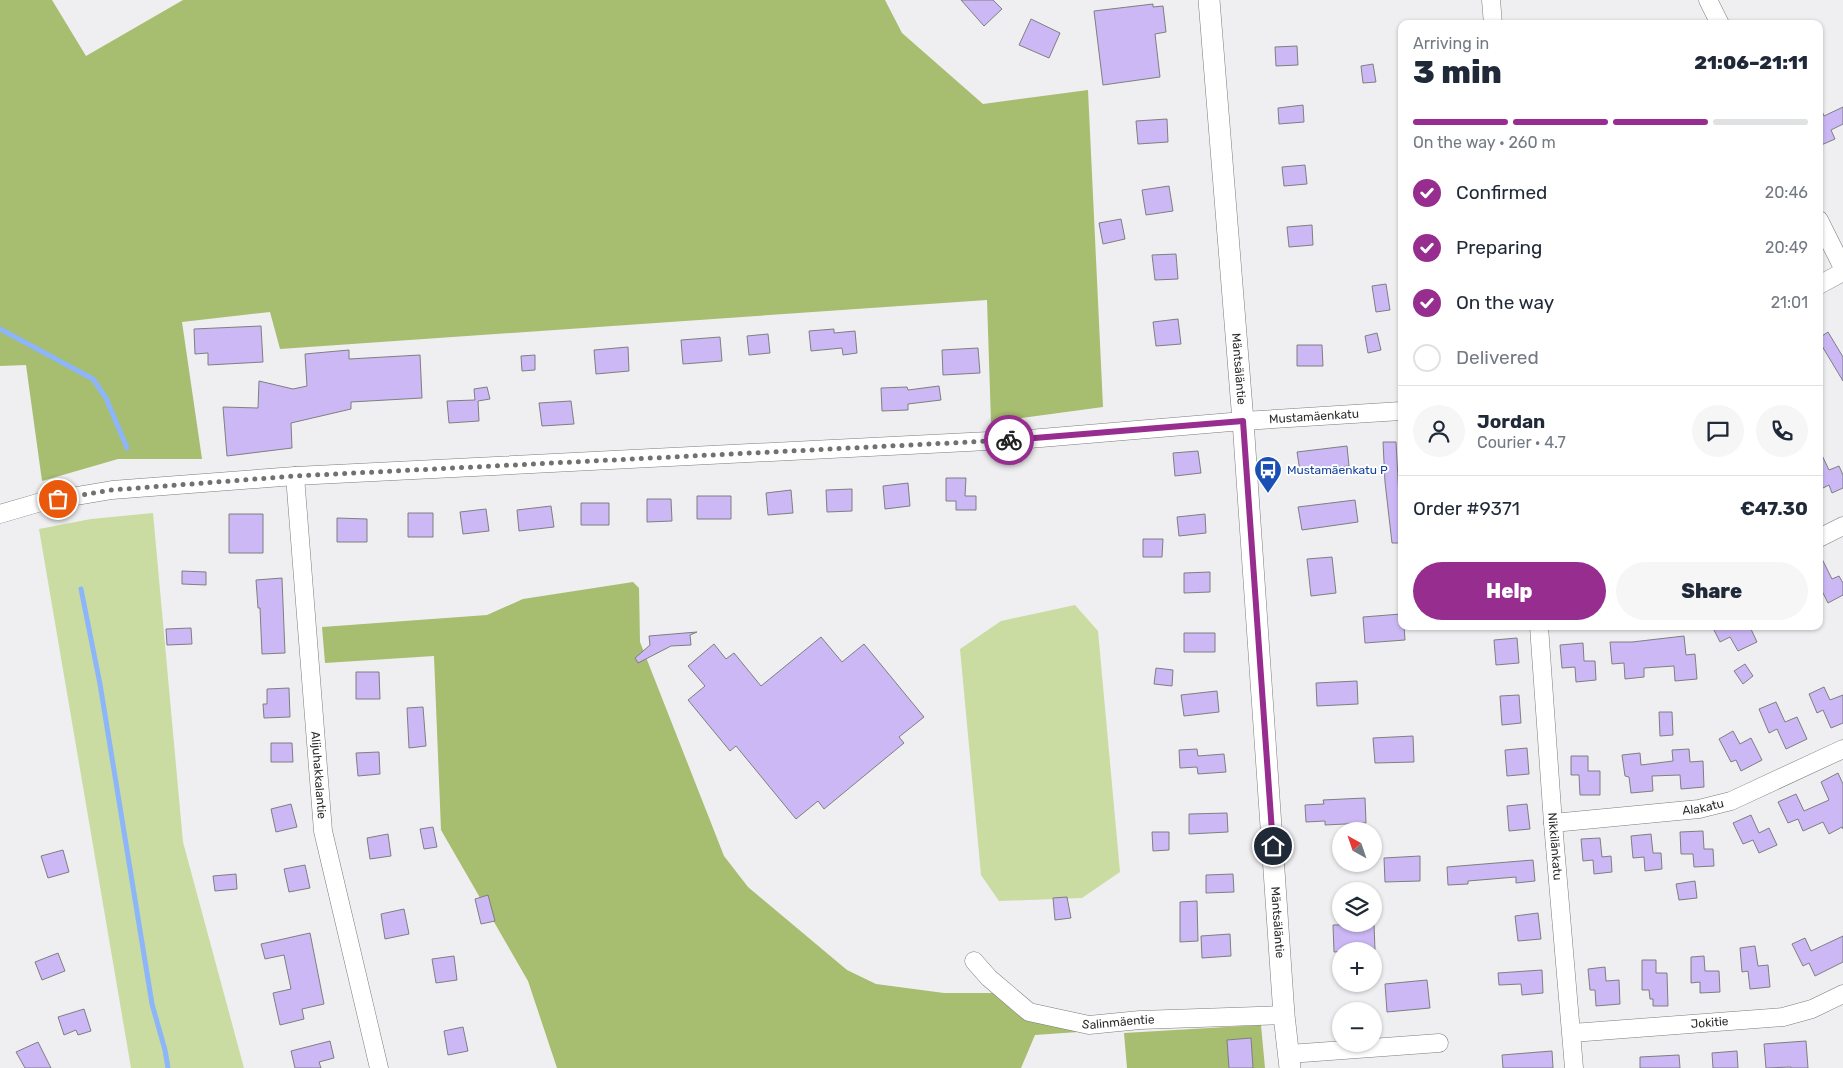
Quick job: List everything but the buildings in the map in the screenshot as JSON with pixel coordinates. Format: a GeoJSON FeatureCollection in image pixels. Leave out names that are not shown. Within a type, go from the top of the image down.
{"type":"FeatureCollection","features":[{"type":"Feature","properties":{"kind":"street","name":"Mäntsäläntie"},"geometry":{"type":"LineString","coordinates":[[1209,0],[1243,421],[1284,1015],[1290,1061]]}},
{"type":"Feature","properties":{"kind":"street"},"geometry":{"type":"LineString","coordinates":[[1492,0],[1493,20]]}},
{"type":"Feature","properties":{"kind":"street"},"geometry":{"type":"LineString","coordinates":[[1708,0],[1718,20]]}},
{"type":"Feature","properties":{"kind":"street"},"geometry":{"type":"LineString","coordinates":[[1823,228],[1843,268]]}},
{"type":"Feature","properties":{"kind":"street"},"geometry":{"type":"LineString","coordinates":[[1823,283],[1843,272]]}},
{"type":"Feature","properties":{"kind":"street","name":"Mustamäenkatu"},"geometry":{"type":"LineString","coordinates":[[0,514],[41,502],[112,490],[295,476],[1029,439],[1243,421],[1398,411]]}},
{"type":"Feature","properties":{"kind":"street","name":"Alijuhakkalantie"},"geometry":{"type":"LineString","coordinates":[[295,476],[323,831],[379,1068]]}},
{"type":"Feature","properties":{"kind":"street"},"geometry":{"type":"LineString","coordinates":[[1823,536],[1843,526]]}},
{"type":"Feature","properties":{"kind":"street","name":"Nikkilänkatu"},"geometry":{"type":"LineString","coordinates":[[1539,630],[1553,823],[1574,1068]]}},
{"type":"Feature","properties":{"kind":"street","name":"Alakatu"},"geometry":{"type":"LineString","coordinates":[[1553,823],[1699,809],[1731,801],[1843,749]]}},
{"type":"Feature","properties":{"kind":"street","name":"Salinmäentie"},"geometry":{"type":"LineString","coordinates":[[974,960],[989,978],[1029,1012],[1089,1025],[1140,1020],[1284,1015]]}},
{"type":"Feature","properties":{"kind":"street","name":"Jokitie"},"geometry":{"type":"LineString","coordinates":[[1572,1033],[1783,1017],[1812,1009],[1843,994]]}},
{"type":"Feature","properties":{"kind":"street"},"geometry":{"type":"LineString","coordinates":[[1290,1061],[1439,1043]]}},
{"type":"Feature","properties":{"kind":"green space"},"geometry":{"type":"Polygon","coordinates":[[[0,0],[52,0],[86,56],[183,0],[885,0],[902,33],[983,104],[1088,90],[1103,407],[991,422],[987,300],[280,349],[270,312],[182,322],[202,459],[118,459],[42,481],[26,365],[0,366],[0,0]]]}},
{"type":"Feature","properties":{"kind":"green space"},"geometry":{"type":"Polygon","coordinates":[[[153,513],[183,842],[244,1068],[131,1068],[39,529],[91,519],[153,513]]]}},
{"type":"Feature","properties":{"kind":"green space"},"geometry":{"type":"Polygon","coordinates":[[[633,582],[639,588],[640,642],[724,856],[748,887],[847,970],[876,984],[944,993],[993,993],[1026,1017],[1078,1032],[1035,1035],[1021,1068],[557,1068],[528,981],[441,830],[434,656],[325,663],[322,627],[487,615],[523,599],[633,582]]]}},
{"type":"Feature","properties":{"kind":"green space"},"geometry":{"type":"Polygon","coordinates":[[[1075,605],[1098,631],[1120,872],[1082,898],[999,901],[981,875],[960,649],[1001,621],[1075,605]]]}},
{"type":"Feature","properties":{"kind":"green space"},"geometry":{"type":"Polygon","coordinates":[[[1261,1025],[1265,1068],[1127,1068],[1124,1033],[1261,1025]]]}},
{"type":"Feature","properties":{"kind":"waterway"},"geometry":{"type":"LineString","coordinates":[[0,329],[93,379],[106,398],[127,448]]}},
{"type":"Feature","properties":{"kind":"waterway"},"geometry":{"type":"LineString","coordinates":[[81,589],[100,684],[152,1004],[168,1068]]}},
{"type":"Feature","properties":{"kind":"way so far"},"geometry":{"type":"LineString","coordinates":[[58,499],[112,490],[295,476],[1009,440]]}},
{"type":"Feature","properties":{"kind":"place","name":"Mustamäenkatu P"},"geometry":{"type":"Point","coordinates":[1268,494]}},
{"type":"Feature","properties":{"kind":"route"},"geometry":{"type":"LineString","coordinates":[[1009,440],[1243,421],[1273,846]]}}]}
